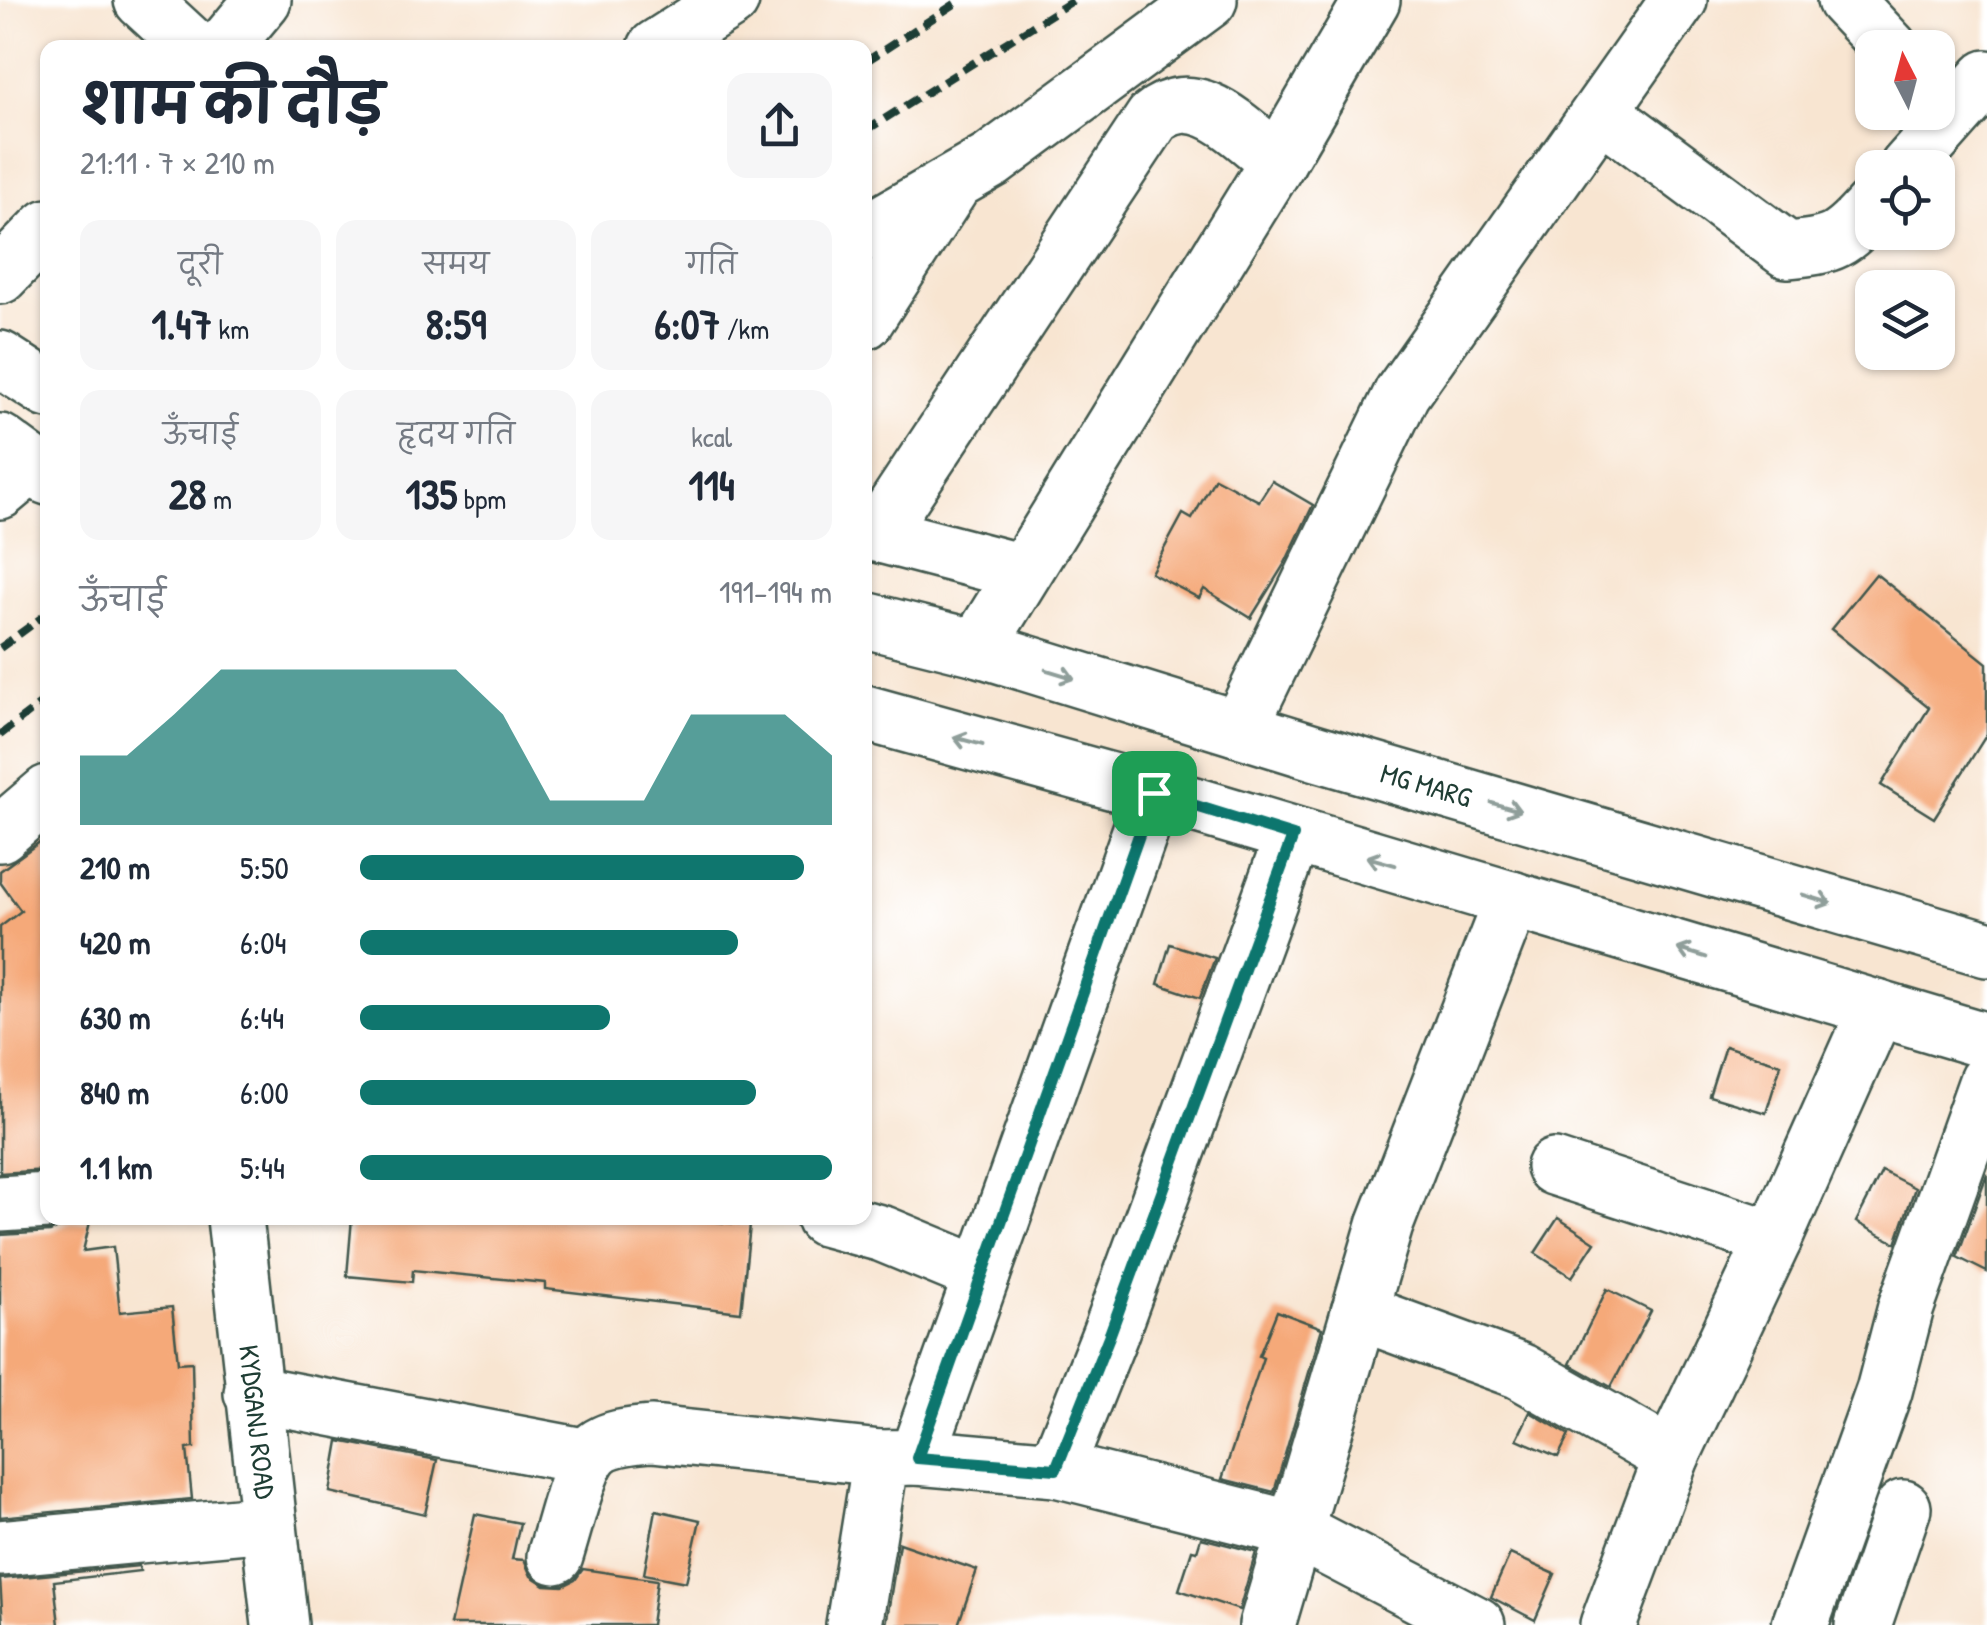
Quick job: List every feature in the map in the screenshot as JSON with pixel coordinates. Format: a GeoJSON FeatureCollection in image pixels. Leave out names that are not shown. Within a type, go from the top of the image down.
{"type":"FeatureCollection","features":[{"type":"Feature","properties":{"kind":"street"},"geometry":{"type":"LineString","coordinates":[[142,0],[185,40]]}},
{"type":"Feature","properties":{"kind":"street"},"geometry":{"type":"LineString","coordinates":[[230,40],[263,0]]}},
{"type":"Feature","properties":{"kind":"street"},"geometry":{"type":"LineString","coordinates":[[669,40],[732,0]]}},
{"type":"Feature","properties":{"kind":"street"},"geometry":{"type":"LineString","coordinates":[[872,229],[992,160],[1209,0]]}},
{"type":"Feature","properties":{"kind":"street"},"geometry":{"type":"LineString","coordinates":[[977,648],[1278,161],[1372,0]]}},
{"type":"Feature","properties":{"kind":"street"},"geometry":{"type":"LineString","coordinates":[[1238,729],[1402,392],[1679,0]]}},
{"type":"Feature","properties":{"kind":"street"},"geometry":{"type":"LineString","coordinates":[[1845,0],[1873,30]]}},
{"type":"Feature","properties":{"kind":"street"},"geometry":{"type":"LineString","coordinates":[[1921,150],[1960,96]]}},
{"type":"Feature","properties":{"kind":"street"},"geometry":{"type":"LineString","coordinates":[[872,531],[1153,118],[1164,108],[1188,103],[1208,108],[1278,161]]}},
{"type":"Feature","properties":{"kind":"street"},"geometry":{"type":"LineString","coordinates":[[1601,112],[1786,250],[1818,247],[1846,237],[1855,227]]}},
{"type":"Feature","properties":{"kind":"street"},"geometry":{"type":"LineString","coordinates":[[872,310],[953,183]]}},
{"type":"Feature","properties":{"kind":"street"},"geometry":{"type":"LineString","coordinates":[[0,276],[40,235]]}},
{"type":"Feature","properties":{"kind":"street"},"geometry":{"type":"LineString","coordinates":[[0,358],[40,385]]}},
{"type":"Feature","properties":{"kind":"street"},"geometry":{"type":"LineString","coordinates":[[872,532],[1022,572]]}},
{"type":"Feature","properties":{"kind":"street","name":"MG MARG"},"geometry":{"type":"LineString","coordinates":[[872,622],[977,648],[1238,729],[1987,949]]}},
{"type":"Feature","properties":{"kind":"street"},"geometry":{"type":"LineString","coordinates":[[872,715],[1154,793],[1987,1041]]}},
{"type":"Feature","properties":{"kind":"street"},"geometry":{"type":"LineString","coordinates":[[854,1625],[899,1458],[982,1274],[1154,793]]}},
{"type":"Feature","properties":{"kind":"street"},"geometry":{"type":"LineString","coordinates":[[0,834],[40,801]]}},
{"type":"Feature","properties":{"kind":"street"},"geometry":{"type":"LineString","coordinates":[[1056,1469],[1110,1334],[1293,836]]}},
{"type":"Feature","properties":{"kind":"street"},"geometry":{"type":"LineString","coordinates":[[1267,1625],[1386,1225],[1512,898]]}},
{"type":"Feature","properties":{"kind":"street"},"geometry":{"type":"LineString","coordinates":[[1608,1625],[1671,1457],[1877,1008]]}},
{"type":"Feature","properties":{"kind":"street"},"geometry":{"type":"LineString","coordinates":[[1800,1625],[1884,1391],[1906,1308],[1987,1081]]}},
{"type":"Feature","properties":{"kind":"street"},"geometry":{"type":"LineString","coordinates":[[1554,1166],[1774,1239]]}},
{"type":"Feature","properties":{"kind":"street"},"geometry":{"type":"LineString","coordinates":[[0,1204],[40,1202]]}},
{"type":"Feature","properties":{"kind":"street","name":"KYDGANJ ROAD"},"geometry":{"type":"LineString","coordinates":[[236,1225],[280,1625]]}},
{"type":"Feature","properties":{"kind":"street"},"geometry":{"type":"LineString","coordinates":[[850,1225],[883,1234],[982,1274]]}},
{"type":"Feature","properties":{"kind":"street"},"geometry":{"type":"LineString","coordinates":[[1359,1312],[1520,1371],[1671,1457]]}},
{"type":"Feature","properties":{"kind":"street"},"geometry":{"type":"LineString","coordinates":[[252,1393],[588,1456]]}},
{"type":"Feature","properties":{"kind":"street"},"geometry":{"type":"LineString","coordinates":[[555,1556],[588,1456],[622,1437],[652,1434],[1056,1469],[1293,1529],[1477,1625]]}},
{"type":"Feature","properties":{"kind":"street"},"geometry":{"type":"LineString","coordinates":[[1864,1625],[1904,1508]]}},
{"type":"Feature","properties":{"kind":"street"},"geometry":{"type":"LineString","coordinates":[[0,1548],[269,1523]]}},
{"type":"Feature","properties":{"kind":"building"},"geometry":{"type":"Polygon","coordinates":[[[1215,478],[1259,501],[1272,481],[1313,505],[1285,563],[1251,618],[1204,589],[1199,598],[1151,573],[1183,514],[1192,519],[1215,478]]]}},
{"type":"Feature","properties":{"kind":"building"},"geometry":{"type":"Polygon","coordinates":[[[1876,574],[1987,663],[1987,734],[1934,818],[1881,785],[1929,708],[1831,629],[1876,574]]]}},
{"type":"Feature","properties":{"kind":"building"},"geometry":{"type":"Polygon","coordinates":[[[40,842],[40,1170],[0,1173],[0,927],[21,911],[0,882],[0,871],[40,842]]]}},
{"type":"Feature","properties":{"kind":"building"},"geometry":{"type":"Polygon","coordinates":[[[1170,944],[1215,958],[1200,998],[1158,984],[1170,944]]]}},
{"type":"Feature","properties":{"kind":"building"},"geometry":{"type":"Polygon","coordinates":[[[1725,1046],[1781,1064],[1766,1113],[1709,1096],[1725,1046]]]}},
{"type":"Feature","properties":{"kind":"building"},"geometry":{"type":"Polygon","coordinates":[[[1882,1171],[1915,1188],[1896,1243],[1856,1222],[1882,1171]]]}},
{"type":"Feature","properties":{"kind":"building"},"geometry":{"type":"Polygon","coordinates":[[[1987,1174],[1987,1272],[1957,1257],[1987,1174]]]}},
{"type":"Feature","properties":{"kind":"building"},"geometry":{"type":"Polygon","coordinates":[[[1558,1218],[1595,1242],[1572,1277],[1535,1253],[1558,1218]]]}},
{"type":"Feature","properties":{"kind":"building"},"geometry":{"type":"Polygon","coordinates":[[[65,1225],[89,1225],[83,1251],[113,1247],[120,1312],[172,1307],[178,1363],[192,1362],[194,1448],[187,1449],[192,1499],[0,1517],[0,1235],[50,1232],[65,1225]]]}},
{"type":"Feature","properties":{"kind":"building"},"geometry":{"type":"Polygon","coordinates":[[[351,1225],[750,1225],[741,1312],[545,1289],[545,1283],[413,1270],[412,1282],[347,1276],[351,1225]]]}},
{"type":"Feature","properties":{"kind":"building"},"geometry":{"type":"Polygon","coordinates":[[[1607,1289],[1651,1311],[1611,1387],[1570,1364],[1607,1289]]]}},
{"type":"Feature","properties":{"kind":"building"},"geometry":{"type":"Polygon","coordinates":[[[1277,1311],[1322,1328],[1274,1492],[1222,1479],[1263,1358],[1259,1356],[1277,1311]]]}},
{"type":"Feature","properties":{"kind":"building"},"geometry":{"type":"Polygon","coordinates":[[[1530,1412],[1569,1435],[1558,1457],[1517,1439],[1530,1412]]]}},
{"type":"Feature","properties":{"kind":"building"},"geometry":{"type":"Polygon","coordinates":[[[339,1441],[437,1460],[425,1514],[330,1492],[339,1441]]]}},
{"type":"Feature","properties":{"kind":"building"},"geometry":{"type":"Polygon","coordinates":[[[656,1510],[700,1520],[686,1582],[644,1574],[656,1510]]]}},
{"type":"Feature","properties":{"kind":"building"},"geometry":{"type":"Polygon","coordinates":[[[475,1514],[520,1523],[512,1559],[524,1560],[531,1576],[545,1585],[563,1586],[575,1580],[583,1569],[657,1580],[651,1625],[450,1625],[475,1514]]]}},
{"type":"Feature","properties":{"kind":"building"},"geometry":{"type":"Polygon","coordinates":[[[1201,1538],[1256,1552],[1239,1610],[1179,1590],[1192,1550],[1197,1551],[1201,1538]]]}},
{"type":"Feature","properties":{"kind":"building"},"geometry":{"type":"Polygon","coordinates":[[[899,1543],[977,1570],[958,1625],[886,1625],[899,1543]]]}},
{"type":"Feature","properties":{"kind":"building"},"geometry":{"type":"Polygon","coordinates":[[[1510,1554],[1555,1574],[1535,1620],[1491,1597],[1510,1554]]]}},
{"type":"Feature","properties":{"kind":"building"},"geometry":{"type":"Polygon","coordinates":[[[139,1566],[140,1571],[54,1581],[59,1625],[3,1625],[0,1579],[139,1566]]]}},
{"type":"Feature","properties":{"kind":"railway"},"geometry":{"type":"LineString","coordinates":[[872,57],[961,0]]}},
{"type":"Feature","properties":{"kind":"railway"},"geometry":{"type":"LineString","coordinates":[[872,127],[1074,0]]}},
{"type":"Feature","properties":{"kind":"railway"},"geometry":{"type":"LineString","coordinates":[[0,648],[40,619]]}},
{"type":"Feature","properties":{"kind":"railway"},"geometry":{"type":"LineString","coordinates":[[0,735],[40,704]]}},
{"type":"Feature","properties":{"kind":"route"},"geometry":{"type":"LineString","coordinates":[[1154,793],[1293,836],[1110,1334],[1056,1469],[917,1458],[982,1274],[1154,793]]}}]}
